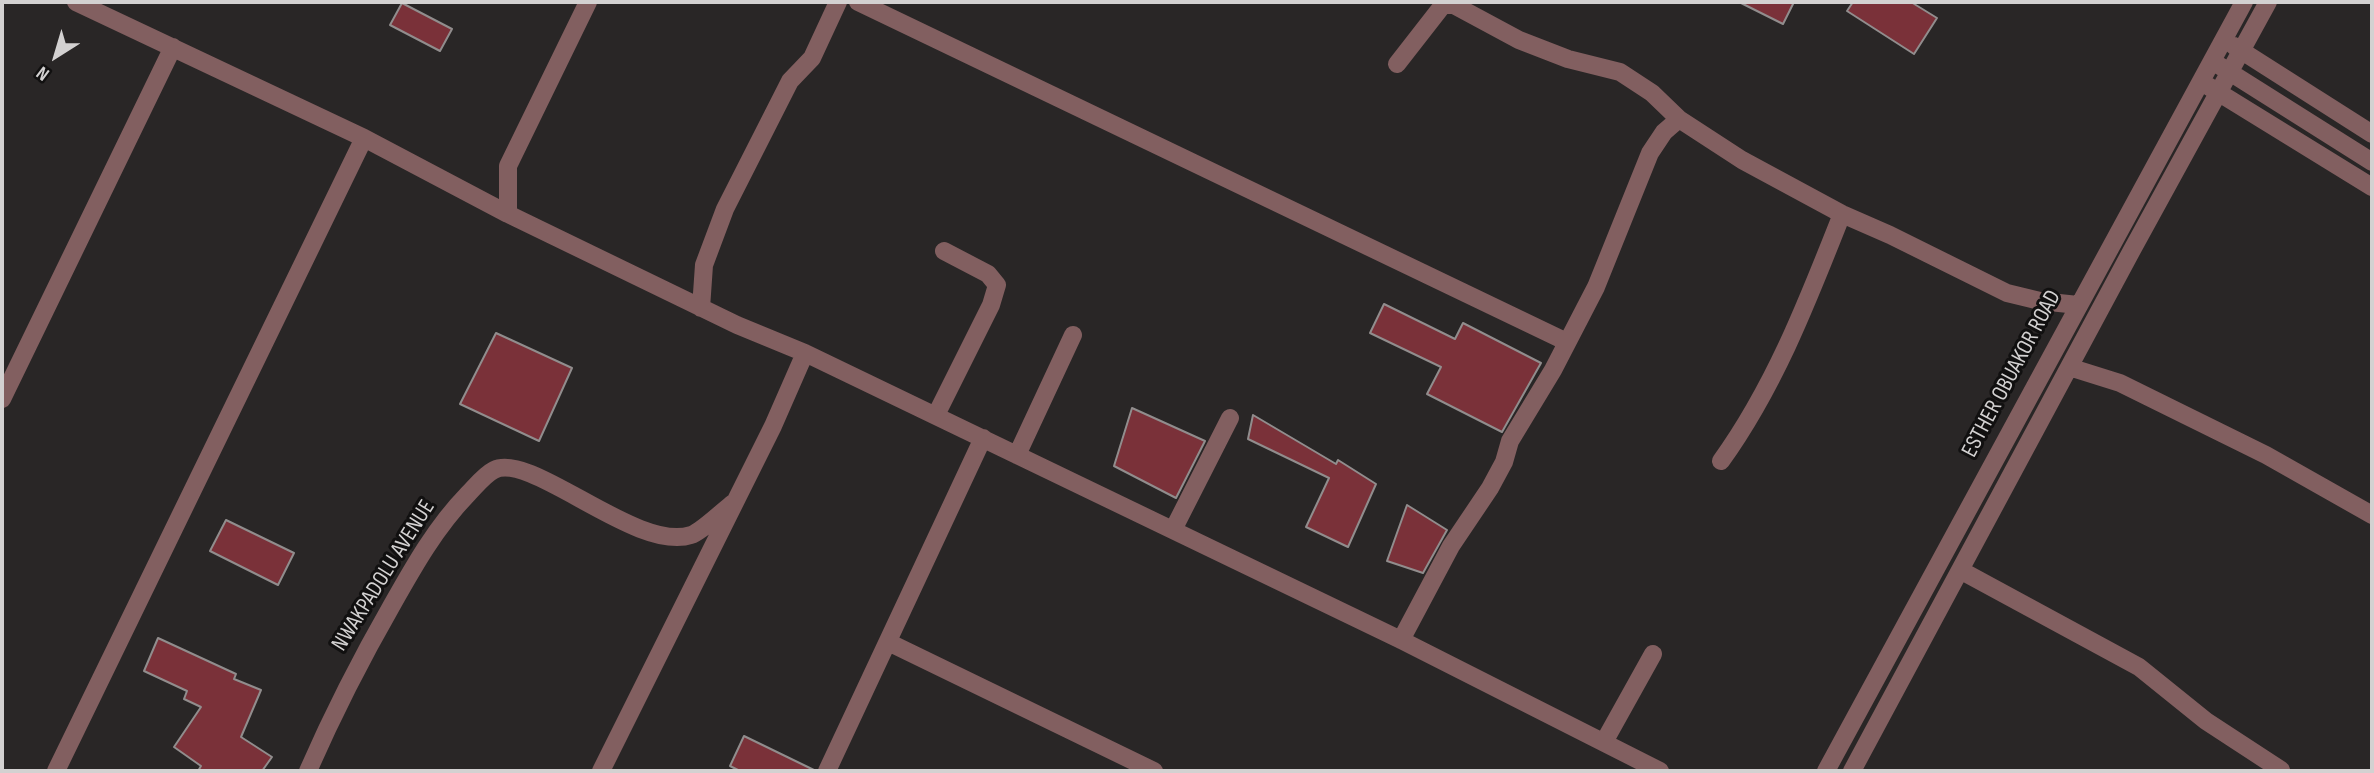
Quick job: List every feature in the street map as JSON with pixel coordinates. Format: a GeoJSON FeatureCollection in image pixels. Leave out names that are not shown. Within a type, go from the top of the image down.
{"type":"FeatureCollection","features":[{"type":"Feature","properties":{"kind":"street"},"geometry":{"type":"LineString","coordinates":[[76,2],[363,138],[508,214],[737,325],[805,353],[936,415],[1401,640],[1660,771]]}},
{"type":"Feature","properties":{"kind":"street"},"geometry":{"type":"LineString","coordinates":[[508,214],[508,166],[588,2]]}},
{"type":"Feature","properties":{"kind":"street"},"geometry":{"type":"LineString","coordinates":[[701,307],[704,265],[725,209],[790,81],[812,58],[838,2]]}},
{"type":"Feature","properties":{"kind":"street"},"geometry":{"type":"LineString","coordinates":[[858,2],[1567,342]]}},
{"type":"Feature","properties":{"kind":"street","name":"ESTHER OBUAKOR ROAD"},"geometry":{"type":"LineString","coordinates":[[1826,771],[2244,2]]}},
{"type":"Feature","properties":{"kind":"street","name":"ESTHER OBUAKOR ROAD"},"geometry":{"type":"LineString","coordinates":[[1852,771],[2268,2]]}},
{"type":"Feature","properties":{"kind":"street"},"geometry":{"type":"LineString","coordinates":[[1398,64],[1443,5],[1454,5],[1531,45],[1567,59],[1620,72],[1653,93],[1679,120],[1742,160],[1842,214],[1891,235],[2007,293],[2039,301],[2078,305]]}},
{"type":"Feature","properties":{"kind":"street"},"geometry":{"type":"LineString","coordinates":[[2222,39],[2372,134]]}},
{"type":"Feature","properties":{"kind":"street"},"geometry":{"type":"LineString","coordinates":[[2,399],[173,47]]}},
{"type":"Feature","properties":{"kind":"street"},"geometry":{"type":"LineString","coordinates":[[2211,60],[2372,162]]}},
{"type":"Feature","properties":{"kind":"street"},"geometry":{"type":"LineString","coordinates":[[2200,81],[2372,187]]}},
{"type":"Feature","properties":{"kind":"street"},"geometry":{"type":"LineString","coordinates":[[1401,640],[1451,546],[1490,488],[1504,462],[1510,441],[1596,287],[1650,153],[1664,132],[1679,120]]}},
{"type":"Feature","properties":{"kind":"street"},"geometry":{"type":"LineString","coordinates":[[56,771],[363,138]]}},
{"type":"Feature","properties":{"kind":"street"},"geometry":{"type":"LineString","coordinates":[[1721,461],[1757,408],[1795,332],[1842,214]]}},
{"type":"Feature","properties":{"kind":"street"},"geometry":{"type":"LineString","coordinates":[[936,415],[991,305],[997,285],[988,274],[944,251]]}},
{"type":"Feature","properties":{"kind":"street"},"geometry":{"type":"LineString","coordinates":[[1017,455],[1073,335]]}},
{"type":"Feature","properties":{"kind":"street"},"geometry":{"type":"LineString","coordinates":[[601,771],[773,426],[805,353]]}},
{"type":"Feature","properties":{"kind":"street"},"geometry":{"type":"LineString","coordinates":[[2069,367],[2120,383],[2266,455],[2372,515]]}},
{"type":"Feature","properties":{"kind":"street"},"geometry":{"type":"LineString","coordinates":[[1172,530],[1230,418]]}},
{"type":"Feature","properties":{"kind":"street"},"geometry":{"type":"LineString","coordinates":[[827,771],[983,438]]}},
{"type":"Feature","properties":{"kind":"street","name":"NWAKPADOLU AVENUE"},"geometry":{"type":"LineString","coordinates":[[309,771],[353,672],[407,578],[447,516],[495,470],[511,467],[535,475],[637,527],[664,536],[692,535],[733,503]]}},
{"type":"Feature","properties":{"kind":"street"},"geometry":{"type":"LineString","coordinates":[[1961,570],[2139,667],[2206,721],[2281,770]]}},
{"type":"Feature","properties":{"kind":"street"},"geometry":{"type":"LineString","coordinates":[[888,642],[1154,771]]}},
{"type":"Feature","properties":{"kind":"street"},"geometry":{"type":"LineString","coordinates":[[1604,742],[1653,654]]}},
{"type":"Feature","properties":{"kind":"building"},"geometry":{"type":"Polygon","coordinates":[[[1739,2],[1794,2],[1783,24],[1739,2]]]}},
{"type":"Feature","properties":{"kind":"building"},"geometry":{"type":"Polygon","coordinates":[[[1853,2],[1911,2],[1937,18],[1914,54],[1847,11],[1853,2]]]}},
{"type":"Feature","properties":{"kind":"building"},"geometry":{"type":"Polygon","coordinates":[[[402,3],[452,29],[440,51],[390,25],[402,3]]]}},
{"type":"Feature","properties":{"kind":"building"},"geometry":{"type":"Polygon","coordinates":[[[1384,304],[1455,339],[1463,323],[1541,363],[1502,432],[1427,394],[1441,367],[1370,333],[1384,304]]]}},
{"type":"Feature","properties":{"kind":"building"},"geometry":{"type":"Polygon","coordinates":[[[496,333],[572,368],[539,441],[460,404],[496,333]]]}},
{"type":"Feature","properties":{"kind":"building"},"geometry":{"type":"Polygon","coordinates":[[[1132,408],[1205,441],[1176,498],[1114,466],[1132,408]]]}},
{"type":"Feature","properties":{"kind":"building"},"geometry":{"type":"Polygon","coordinates":[[[1253,415],[1336,464],[1338,460],[1376,484],[1348,547],[1306,527],[1329,478],[1248,439],[1253,415]]]}},
{"type":"Feature","properties":{"kind":"building"},"geometry":{"type":"Polygon","coordinates":[[[1407,505],[1447,530],[1423,573],[1387,561],[1407,505]]]}},
{"type":"Feature","properties":{"kind":"building"},"geometry":{"type":"Polygon","coordinates":[[[226,520],[294,553],[278,585],[210,551],[226,520]]]}},
{"type":"Feature","properties":{"kind":"building"},"geometry":{"type":"Polygon","coordinates":[[[158,638],[236,674],[234,679],[261,690],[241,737],[272,757],[262,771],[198,771],[201,766],[174,747],[201,707],[184,699],[187,691],[144,671],[158,638]]]}},
{"type":"Feature","properties":{"kind":"building"},"geometry":{"type":"Polygon","coordinates":[[[744,736],[816,771],[740,771],[730,766],[744,736]]]}}]}
